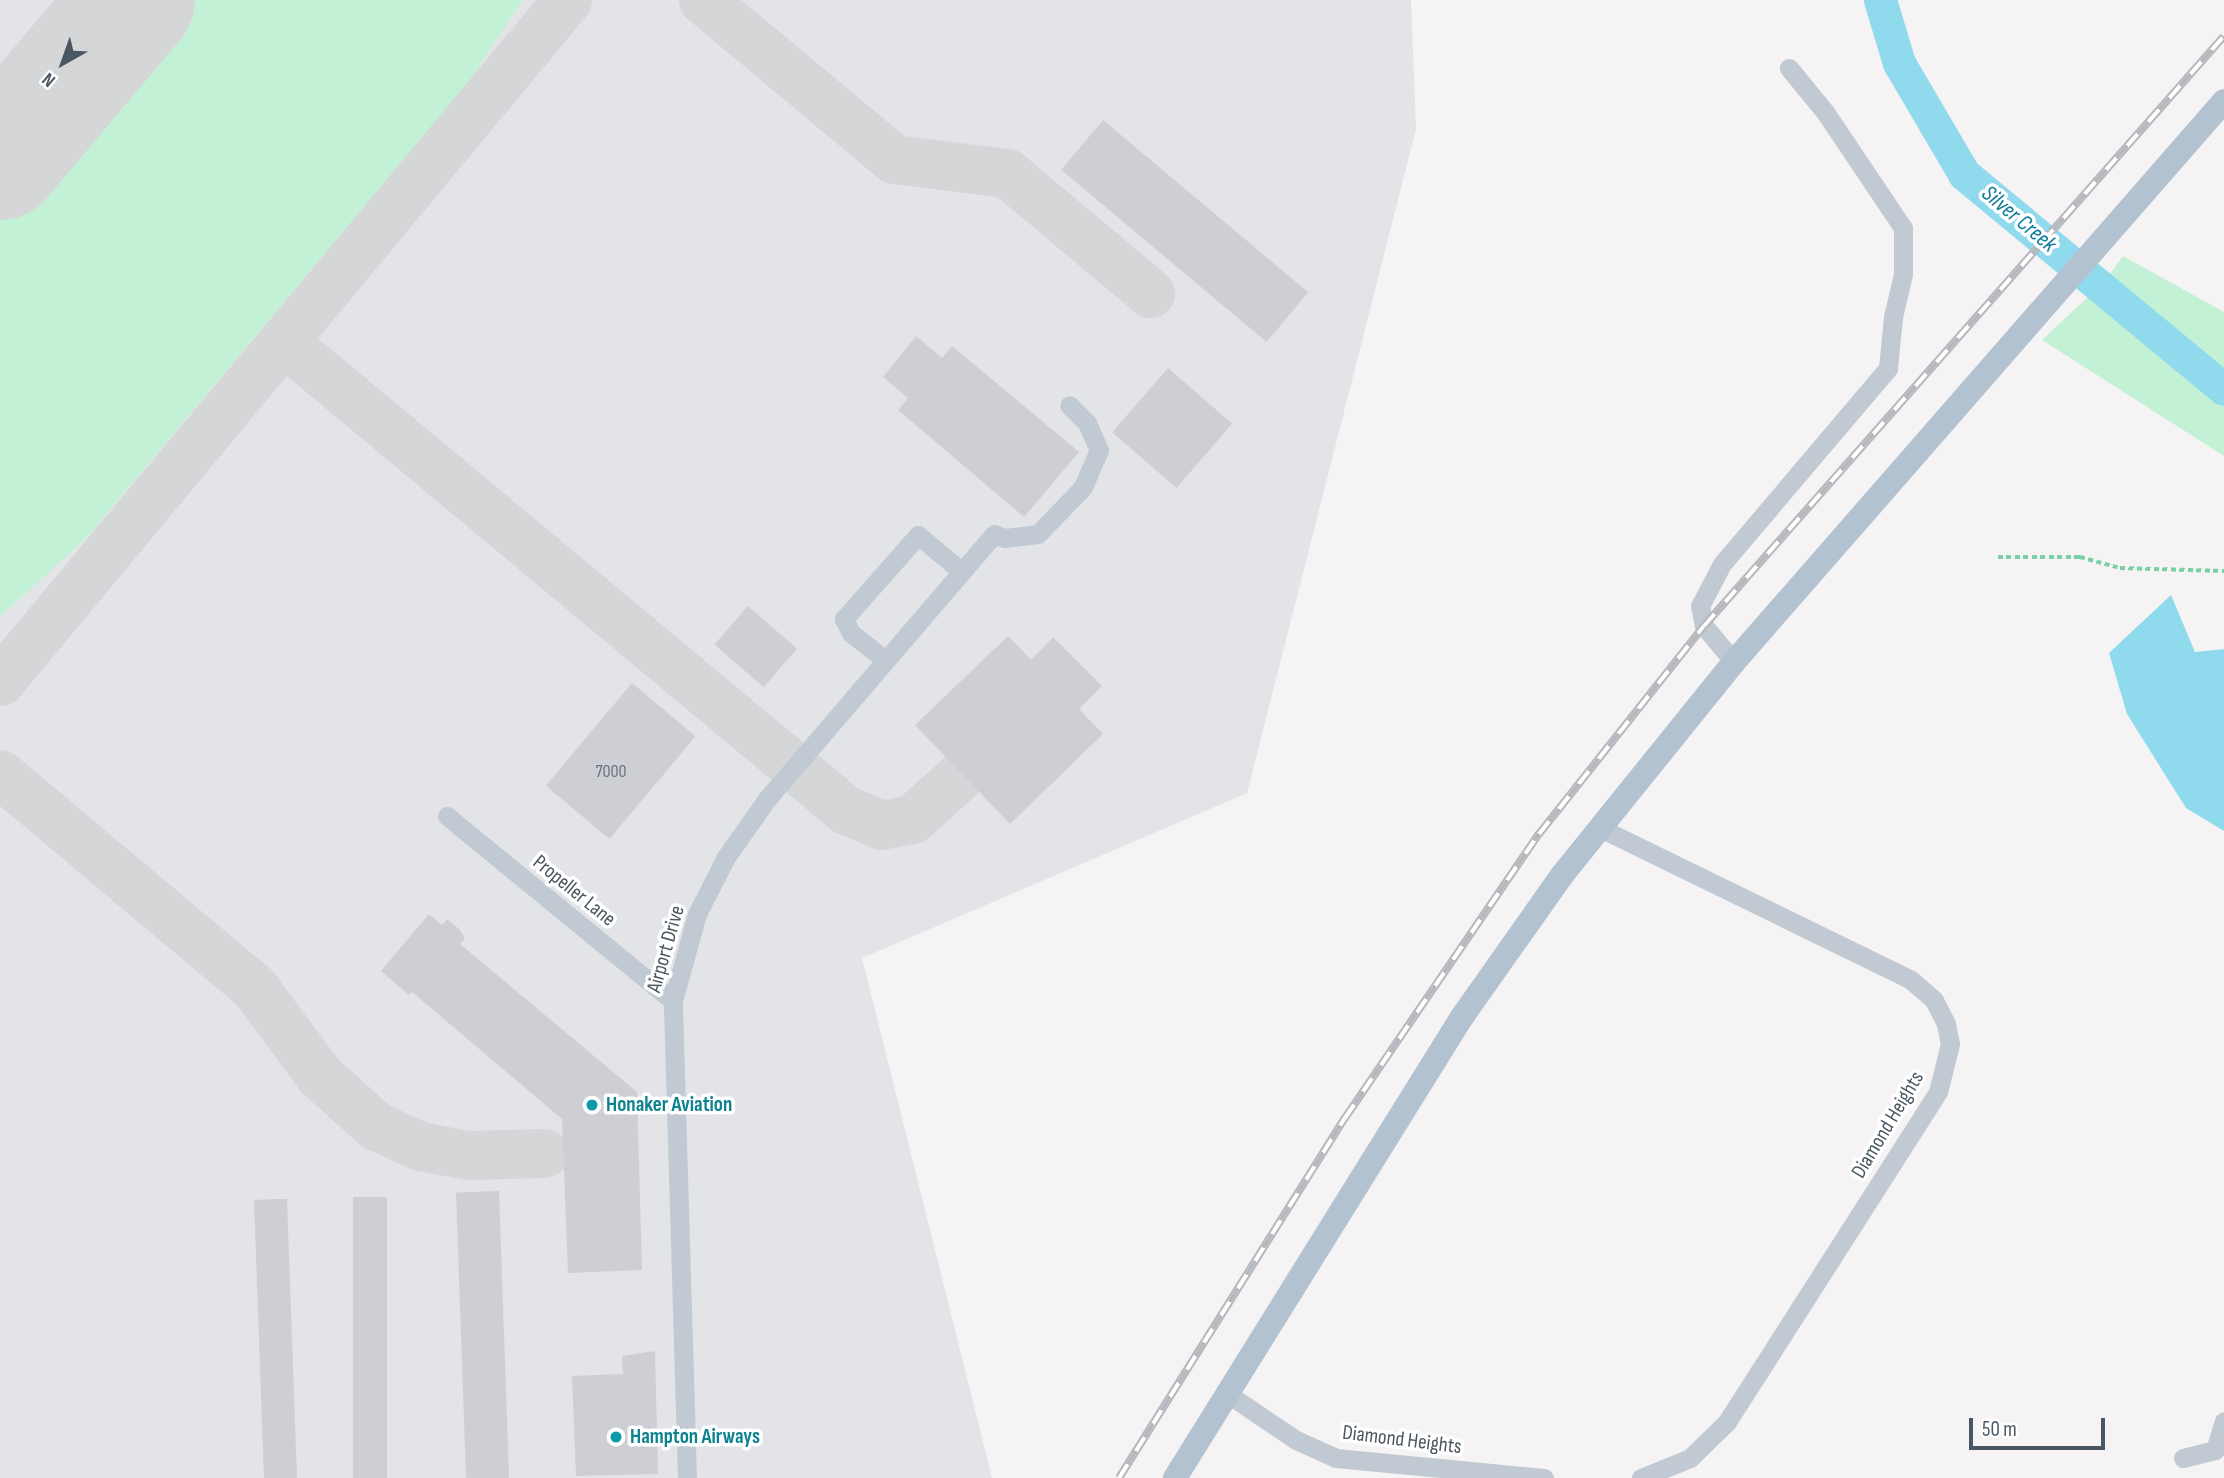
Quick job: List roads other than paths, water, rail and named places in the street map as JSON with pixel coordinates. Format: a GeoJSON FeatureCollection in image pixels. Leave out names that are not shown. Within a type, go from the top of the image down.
{"type":"FeatureCollection","features":[{"type":"Feature","properties":{"kind":"main road"},"geometry":{"type":"LineString","coordinates":[[1175,1478],[1462,1017],[1601,828],[1734,662],[2224,101]]}},
{"type":"Feature","properties":{"kind":"street"},"geometry":{"type":"LineString","coordinates":[[1734,662],[1704,626],[1700,606],[1722,564],[1888,368],[1892,317],[1903,274],[1903,228],[1825,112],[1789,68]]}},
{"type":"Feature","properties":{"kind":"street","name":"Airport Drive"},"geometry":{"type":"LineString","coordinates":[[687,1478],[673,1001],[697,914],[726,857],[767,799],[993,534],[1005,538],[1038,534],[1091,475],[1099,450],[1097,439],[1069,405]]}},
{"type":"Feature","properties":{"kind":"street"},"geometry":{"type":"LineString","coordinates":[[884,659],[851,633],[844,619],[918,535],[961,570]]}},
{"type":"Feature","properties":{"kind":"street","name":"Propeller Lane"},"geometry":{"type":"LineString","coordinates":[[447,816],[673,1001]]}},
{"type":"Feature","properties":{"kind":"street","name":"Diamond Heights"},"geometry":{"type":"LineString","coordinates":[[1601,828],[1911,979],[1934,1000],[1947,1024],[1950,1044],[1938,1092],[1727,1422],[1690,1458],[1641,1478]]}},
{"type":"Feature","properties":{"kind":"street","name":"Diamond Heights"},"geometry":{"type":"LineString","coordinates":[[1228,1394],[1296,1440],[1336,1458],[1544,1478]]}},
{"type":"Feature","properties":{"kind":"street"},"geometry":{"type":"LineString","coordinates":[[2183,1458],[2215,1450],[2224,1421]]}},
{"type":"Feature","properties":{"kind":"water"},"geometry":{"type":"Polygon","coordinates":[[[2171,595],[2195,652],[2224,649],[2224,831],[2186,808],[2127,714],[2109,653],[2171,595]]]}},
{"type":"Feature","properties":{"kind":"waterway","name":"Silver Creek"},"geometry":{"type":"LineString","coordinates":[[1880,0],[1899,63],[1964,174],[2224,389]]}},
{"type":"Feature","properties":{"kind":"railway"},"geometry":{"type":"LineString","coordinates":[[1119,1478],[1345,1118],[1539,834],[1704,626],[2224,36]]}},
{"type":"Feature","properties":{"kind":"place","name":"Honaker Aviation"},"geometry":{"type":"Point","coordinates":[592,1105]}},
{"type":"Feature","properties":{"kind":"place","name":"Hampton Airways"},"geometry":{"type":"Point","coordinates":[616,1437]}}]}
